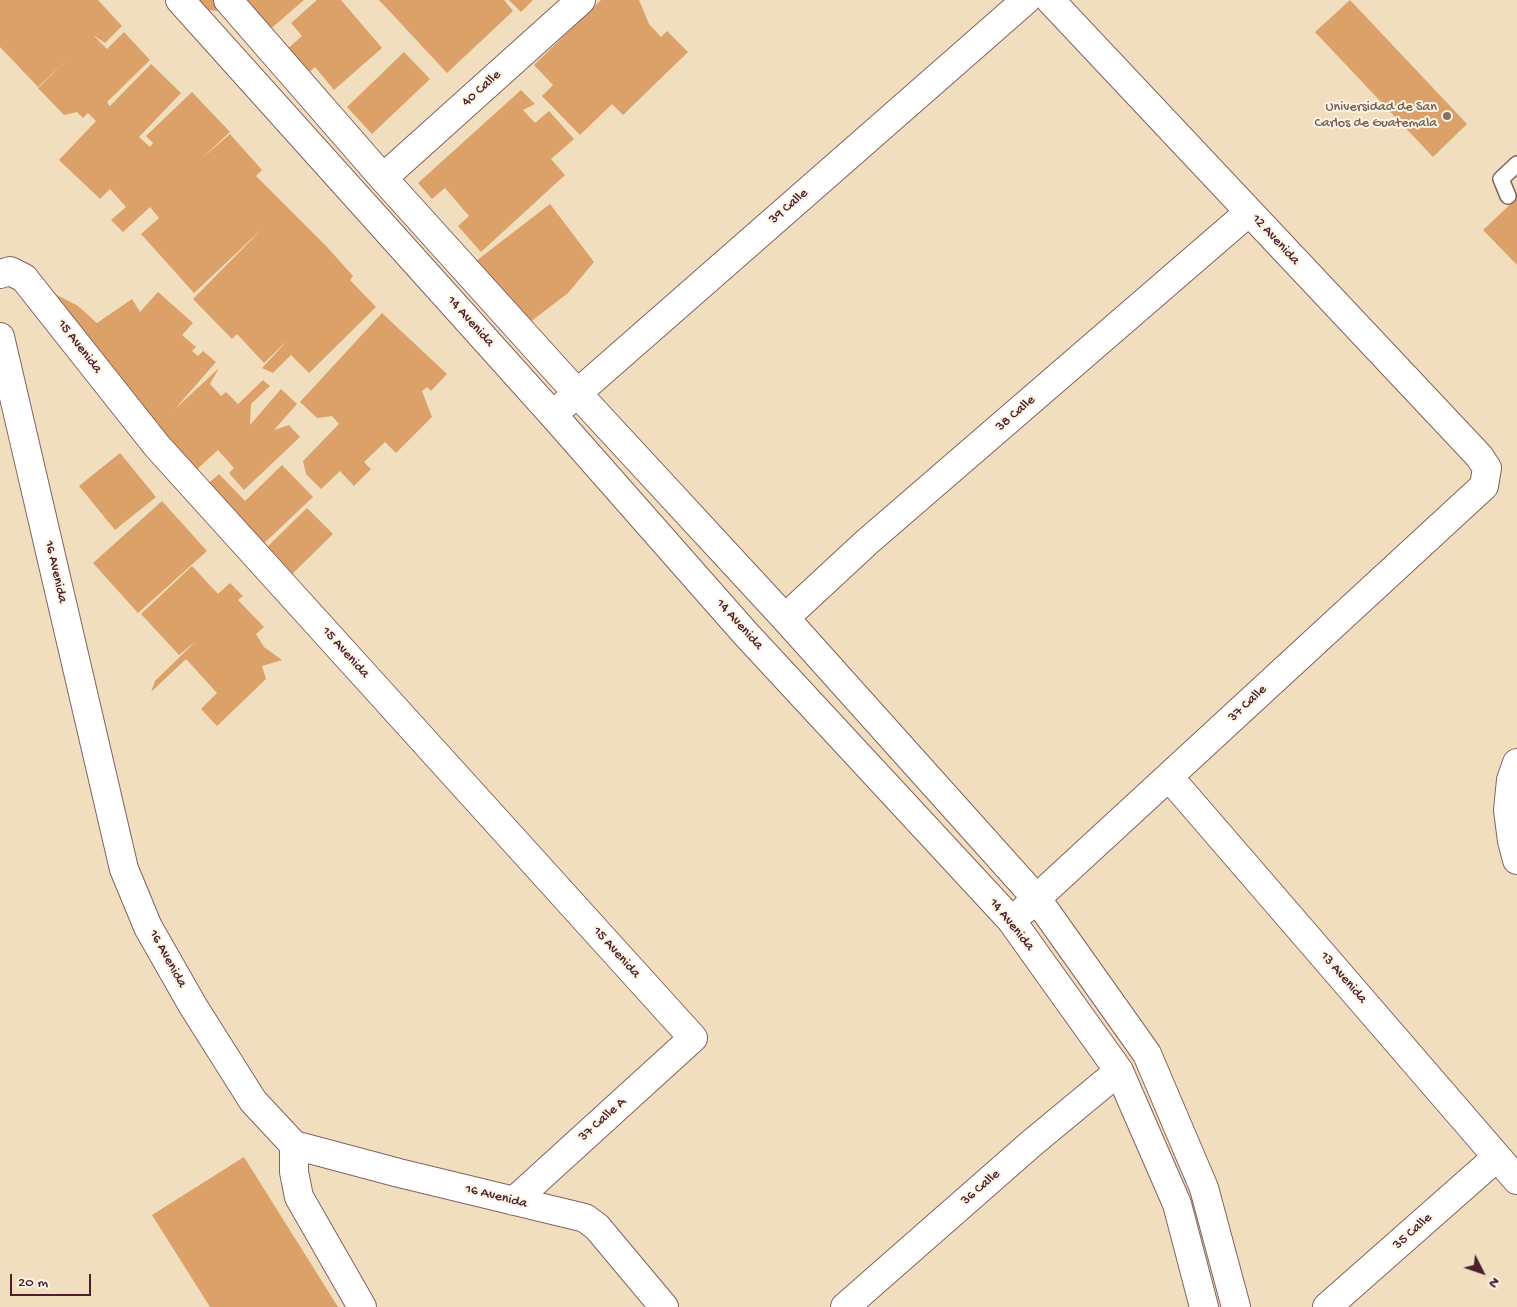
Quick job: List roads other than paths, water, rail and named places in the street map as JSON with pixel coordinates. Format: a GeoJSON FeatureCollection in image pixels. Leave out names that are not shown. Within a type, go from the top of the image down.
{"type":"FeatureCollection","features":[{"type":"Feature","properties":{"kind":"street","name":"14 Avenida"},"geometry":{"type":"LineString","coordinates":[[180,0],[553,415],[745,633],[1011,920],[1119,1071],[1177,1204],[1204,1307]]}},
{"type":"Feature","properties":{"kind":"street"},"geometry":{"type":"LineString","coordinates":[[228,0],[382,178],[785,618],[1037,899],[1148,1054],[1204,1188],[1236,1307]]}},
{"type":"Feature","properties":{"kind":"street","name":"40 Calle"},"geometry":{"type":"LineString","coordinates":[[382,178],[581,0]]}},
{"type":"Feature","properties":{"kind":"street","name":"39 Calle"},"geometry":{"type":"LineString","coordinates":[[553,415],[1026,0]]}},
{"type":"Feature","properties":{"kind":"street","name":"12 Avenida"},"geometry":{"type":"LineString","coordinates":[[1050,0],[1478,456],[1487,468],[1484,486]]}},
{"type":"Feature","properties":{"kind":"street","name":"38 Calle"},"geometry":{"type":"LineString","coordinates":[[785,618],[866,542],[1249,212]]}},
{"type":"Feature","properties":{"kind":"street","name":"15 Avenida"},"geometry":{"type":"LineString","coordinates":[[0,274],[10,271],[24,278],[157,446],[693,1038]]}},
{"type":"Feature","properties":{"kind":"street","name":"16 Avenida"},"geometry":{"type":"LineString","coordinates":[[0,338],[124,869],[148,927],[193,1006],[253,1101],[294,1145],[399,1174],[585,1218],[597,1227],[664,1307]]}},
{"type":"Feature","properties":{"kind":"street","name":"37 Calle"},"geometry":{"type":"LineString","coordinates":[[1011,920],[1037,899],[1484,486]]}},
{"type":"Feature","properties":{"kind":"street"},"geometry":{"type":"LineString","coordinates":[[1517,763],[1511,780],[1508,810],[1512,841],[1517,860]]}},
{"type":"Feature","properties":{"kind":"street","name":"13 Avenida"},"geometry":{"type":"LineString","coordinates":[[1169,777],[1517,1180]]}},
{"type":"Feature","properties":{"kind":"street","name":"37 Calle A"},"geometry":{"type":"LineString","coordinates":[[514,1201],[693,1038]]}},
{"type":"Feature","properties":{"kind":"street","name":"36 Calle"},"geometry":{"type":"LineString","coordinates":[[845,1307],[1032,1143],[1119,1071]]}},
{"type":"Feature","properties":{"kind":"street"},"geometry":{"type":"LineString","coordinates":[[294,1145],[294,1172],[299,1197],[362,1307]]}},
{"type":"Feature","properties":{"kind":"street","name":"35 Calle"},"geometry":{"type":"LineString","coordinates":[[1327,1307],[1497,1157]]}},
{"type":"Feature","properties":{"kind":"lane"},"geometry":{"type":"LineString","coordinates":[[1508,196],[1501,179],[1517,164]]}},
{"type":"Feature","properties":{"kind":"place","name":"Universidad de San Carlos de Guatemala"},"geometry":{"type":"Point","coordinates":[1447,116]}}]}
